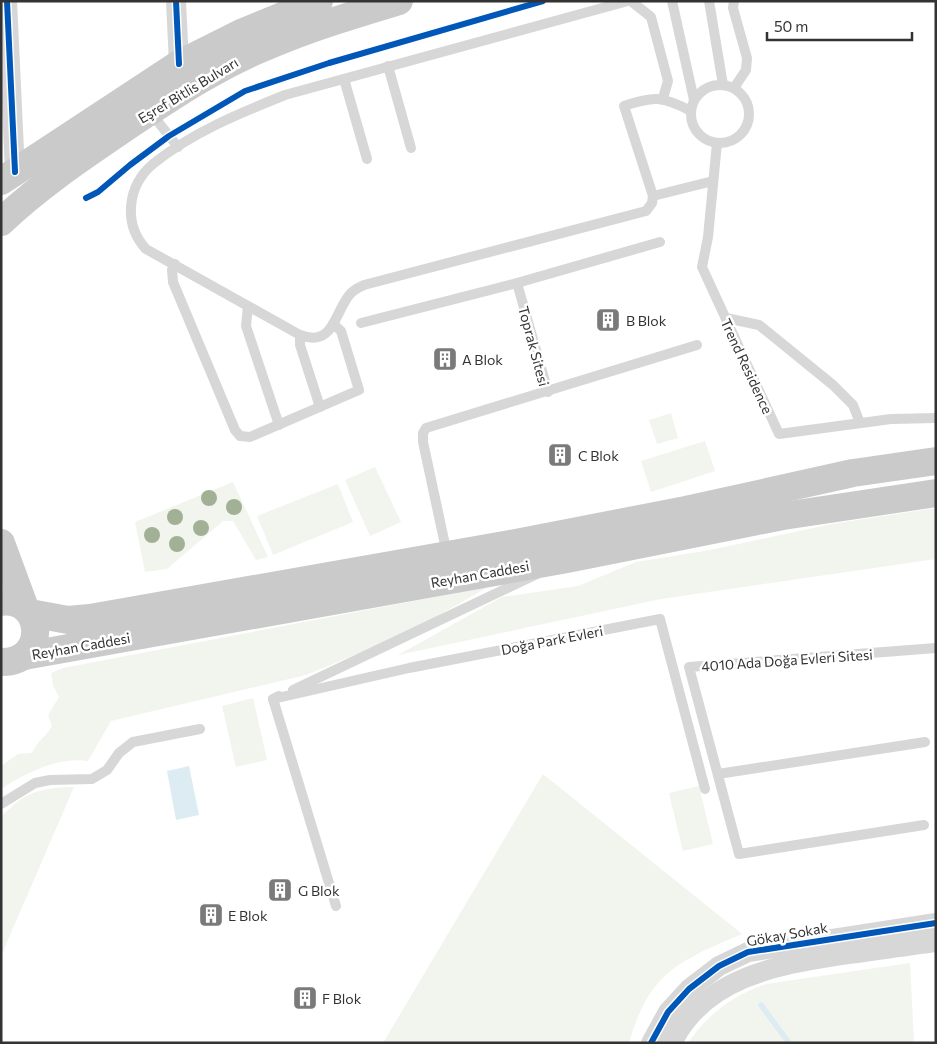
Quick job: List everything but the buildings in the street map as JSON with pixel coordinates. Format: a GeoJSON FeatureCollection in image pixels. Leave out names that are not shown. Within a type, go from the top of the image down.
{"type":"FeatureCollection","features":[{"type":"Feature","properties":{"kind":"main road","name":"Eşref Bitlis Bulvarı"},"geometry":{"type":"LineString","coordinates":[[8,176],[179,64],[241,33],[319,1]]}},
{"type":"Feature","properties":{"kind":"main road","name":"Eşref Bitlis Bulvarı"},"geometry":{"type":"LineString","coordinates":[[1,222],[71,163],[150,111],[215,72],[268,45],[399,1]]}},
{"type":"Feature","properties":{"kind":"main road","name":"Reyhan Caddesi"},"geometry":{"type":"LineString","coordinates":[[10,664],[449,567],[686,510],[853,473],[936,461]]}},
{"type":"Feature","properties":{"kind":"main road","name":"Reyhan Caddesi"},"geometry":{"type":"LineString","coordinates":[[19,608],[68,620],[90,618],[449,567],[566,558],[783,516],[936,493]]}},
{"type":"Feature","properties":{"kind":"main road"},"geometry":{"type":"LineString","coordinates":[[1,542],[19,608],[35,622],[36,633],[34,643],[10,664]]}},
{"type":"Feature","properties":{"kind":"street"},"geometry":{"type":"LineString","coordinates":[[7,1],[8,176]]}},
{"type":"Feature","properties":{"kind":"street"},"geometry":{"type":"LineString","coordinates":[[176,1],[179,64]]}},
{"type":"Feature","properties":{"kind":"street","name":"Gökay Sokak"},"geometry":{"type":"LineString","coordinates":[[651,1043],[668,1012],[689,989],[719,966],[748,952],[936,923]]}},
{"type":"Feature","properties":{"kind":"street"},"geometry":{"type":"LineString","coordinates":[[672,1043],[687,1019],[702,1004],[736,980],[756,972],[796,962],[936,942]]}},
{"type":"Feature","properties":{"kind":"lane"},"geometry":{"type":"LineString","coordinates":[[663,98],[668,81],[651,17],[629,1],[285,95],[230,117],[178,147],[152,165],[134,195],[130,211],[132,228],[140,243],[146,249],[300,335],[311,338],[322,336],[333,324],[351,293],[364,285],[646,211],[652,203],[653,196],[624,106],[649,98],[663,98],[691,111]]}},
{"type":"Feature","properties":{"kind":"lane"},"geometry":{"type":"LineString","coordinates":[[672,1],[694,100]]}},
{"type":"Feature","properties":{"kind":"lane"},"geometry":{"type":"LineString","coordinates":[[709,1],[723,85]]}},
{"type":"Feature","properties":{"kind":"lane"},"geometry":{"type":"LineString","coordinates":[[734,1],[733,8],[747,58],[746,70],[734,88]]}},
{"type":"Feature","properties":{"kind":"lane"},"geometry":{"type":"LineString","coordinates":[[388,66],[411,148]]}},
{"type":"Feature","properties":{"kind":"lane"},"geometry":{"type":"LineString","coordinates":[[344,79],[367,159]]}},
{"type":"Feature","properties":{"kind":"lane"},"geometry":{"type":"LineString","coordinates":[[723,85],[734,88],[743,96],[748,106],[749,117],[746,128],[739,137],[728,142],[717,143],[706,140],[697,133],[692,122],[691,111],[694,100],[701,91],[712,86],[723,85]]}},
{"type":"Feature","properties":{"kind":"lane"},"geometry":{"type":"LineString","coordinates":[[150,111],[178,147]]}},
{"type":"Feature","properties":{"kind":"lane","name":"Trend Residence"},"geometry":{"type":"LineString","coordinates":[[717,143],[708,236],[702,267],[779,434],[891,419],[936,418]]}},
{"type":"Feature","properties":{"kind":"lane"},"geometry":{"type":"LineString","coordinates":[[653,196],[713,181]]}},
{"type":"Feature","properties":{"kind":"lane"},"geometry":{"type":"LineString","coordinates":[[361,323],[517,283],[660,242]]}},
{"type":"Feature","properties":{"kind":"lane"},"geometry":{"type":"LineString","coordinates":[[175,264],[172,270],[173,282],[235,430],[240,436],[250,438],[359,390],[341,331],[333,324]]}},
{"type":"Feature","properties":{"kind":"lane","name":"Toprak Sitesi"},"geometry":{"type":"LineString","coordinates":[[449,567],[423,433],[426,428],[548,392],[517,283]]}},
{"type":"Feature","properties":{"kind":"lane"},"geometry":{"type":"LineString","coordinates":[[248,306],[246,326],[278,425]]}},
{"type":"Feature","properties":{"kind":"lane"},"geometry":{"type":"LineString","coordinates":[[726,318],[759,325],[846,398],[853,405],[860,423]]}},
{"type":"Feature","properties":{"kind":"lane"},"geometry":{"type":"LineString","coordinates":[[300,335],[300,345],[320,407]]}},
{"type":"Feature","properties":{"kind":"lane"},"geometry":{"type":"LineString","coordinates":[[548,392],[697,345]]}},
{"type":"Feature","properties":{"kind":"lane"},"geometry":{"type":"LineString","coordinates":[[336,906],[273,699],[511,589],[566,558]]}},
{"type":"Feature","properties":{"kind":"lane","name":"Doğa Park Evleri"},"geometry":{"type":"LineString","coordinates":[[273,699],[410,668],[660,619],[705,789]]}},
{"type":"Feature","properties":{"kind":"lane","name":"4010 Ada Doğa Evleri Sitesi"},"geometry":{"type":"LineString","coordinates":[[924,825],[739,854],[689,667],[936,648]]}},
{"type":"Feature","properties":{"kind":"lane"},"geometry":{"type":"LineString","coordinates":[[1,804],[35,783],[50,780],[92,779],[107,770],[119,753],[133,742],[200,729]]}},
{"type":"Feature","properties":{"kind":"lane"},"geometry":{"type":"LineString","coordinates":[[718,774],[925,742]]}},
{"type":"Feature","properties":{"kind":"shaded area"},"geometry":{"type":"Polygon","coordinates":[[[671,413],[678,438],[657,444],[649,420],[671,413]]]}},
{"type":"Feature","properties":{"kind":"shaded area"},"geometry":{"type":"Polygon","coordinates":[[[705,441],[715,471],[651,492],[641,461],[705,441]]]}},
{"type":"Feature","properties":{"kind":"shaded area"},"geometry":{"type":"Polygon","coordinates":[[[375,467],[401,522],[370,536],[345,480],[375,467]]]}},
{"type":"Feature","properties":{"kind":"shaded area"},"geometry":{"type":"Polygon","coordinates":[[[233,482],[268,557],[256,560],[233,521],[223,521],[167,569],[145,572],[135,522],[233,482]]]}},
{"type":"Feature","properties":{"kind":"shaded area"},"geometry":{"type":"Polygon","coordinates":[[[338,484],[353,522],[273,555],[257,516],[338,484]]]}},
{"type":"Feature","properties":{"kind":"shaded area"},"geometry":{"type":"Polygon","coordinates":[[[936,508],[936,559],[661,599],[398,655],[502,597],[578,586],[636,562],[710,550],[832,524],[936,508]]]}},
{"type":"Feature","properties":{"kind":"shaded area"},"geometry":{"type":"Polygon","coordinates":[[[488,587],[408,633],[306,675],[111,721],[88,761],[65,761],[43,767],[1,789],[1,766],[18,754],[32,753],[36,745],[52,726],[48,715],[59,697],[53,685],[51,673],[63,668],[488,587]]]}},
{"type":"Feature","properties":{"kind":"shaded area"},"geometry":{"type":"Polygon","coordinates":[[[253,698],[267,760],[236,767],[222,706],[253,698]]]}},
{"type":"Feature","properties":{"kind":"shaded area"},"geometry":{"type":"Polygon","coordinates":[[[189,766],[199,815],[176,820],[167,771],[189,766]]]}},
{"type":"Feature","properties":{"kind":"shaded area"},"geometry":{"type":"Polygon","coordinates":[[[543,774],[742,934],[701,952],[669,972],[657,984],[646,1000],[629,1043],[383,1043],[543,774]]]}},
{"type":"Feature","properties":{"kind":"shaded area"},"geometry":{"type":"Polygon","coordinates":[[[699,786],[713,844],[683,851],[669,793],[699,786]]]}},
{"type":"Feature","properties":{"kind":"shaded area"},"geometry":{"type":"Polygon","coordinates":[[[74,787],[1,956],[1,816],[20,800],[33,793],[53,788],[74,787]]]}},
{"type":"Feature","properties":{"kind":"shaded area"},"geometry":{"type":"Polygon","coordinates":[[[910,963],[914,1043],[688,1043],[704,1023],[722,1007],[743,994],[766,984],[910,963]]]}},
{"type":"Feature","properties":{"kind":"waterway"},"geometry":{"type":"LineString","coordinates":[[761,1005],[789,1043]]}},
{"type":"Feature","properties":{"kind":"cycle path"},"geometry":{"type":"LineString","coordinates":[[7,1],[15,172]]}},
{"type":"Feature","properties":{"kind":"cycle path"},"geometry":{"type":"LineString","coordinates":[[176,1],[179,64]]}},
{"type":"Feature","properties":{"kind":"cycle path"},"geometry":{"type":"LineString","coordinates":[[86,198],[98,192],[169,136],[245,91],[329,63],[543,1]]}},
{"type":"Feature","properties":{"kind":"cycle path"},"geometry":{"type":"LineString","coordinates":[[651,1043],[668,1012],[689,989],[719,966],[748,952],[936,923]]}},
{"type":"Feature","properties":{"kind":"place","name":"B Blok"},"geometry":{"type":"Point","coordinates":[608,320]}},
{"type":"Feature","properties":{"kind":"place","name":"A Blok"},"geometry":{"type":"Point","coordinates":[445,359]}},
{"type":"Feature","properties":{"kind":"place","name":"C Blok"},"geometry":{"type":"Point","coordinates":[560,455]}},
{"type":"Feature","properties":{"kind":"place","name":"G Blok"},"geometry":{"type":"Point","coordinates":[280,890]}},
{"type":"Feature","properties":{"kind":"place","name":"E Blok"},"geometry":{"type":"Point","coordinates":[211,915]}},
{"type":"Feature","properties":{"kind":"place","name":"F Blok"},"geometry":{"type":"Point","coordinates":[305,998]}}]}
